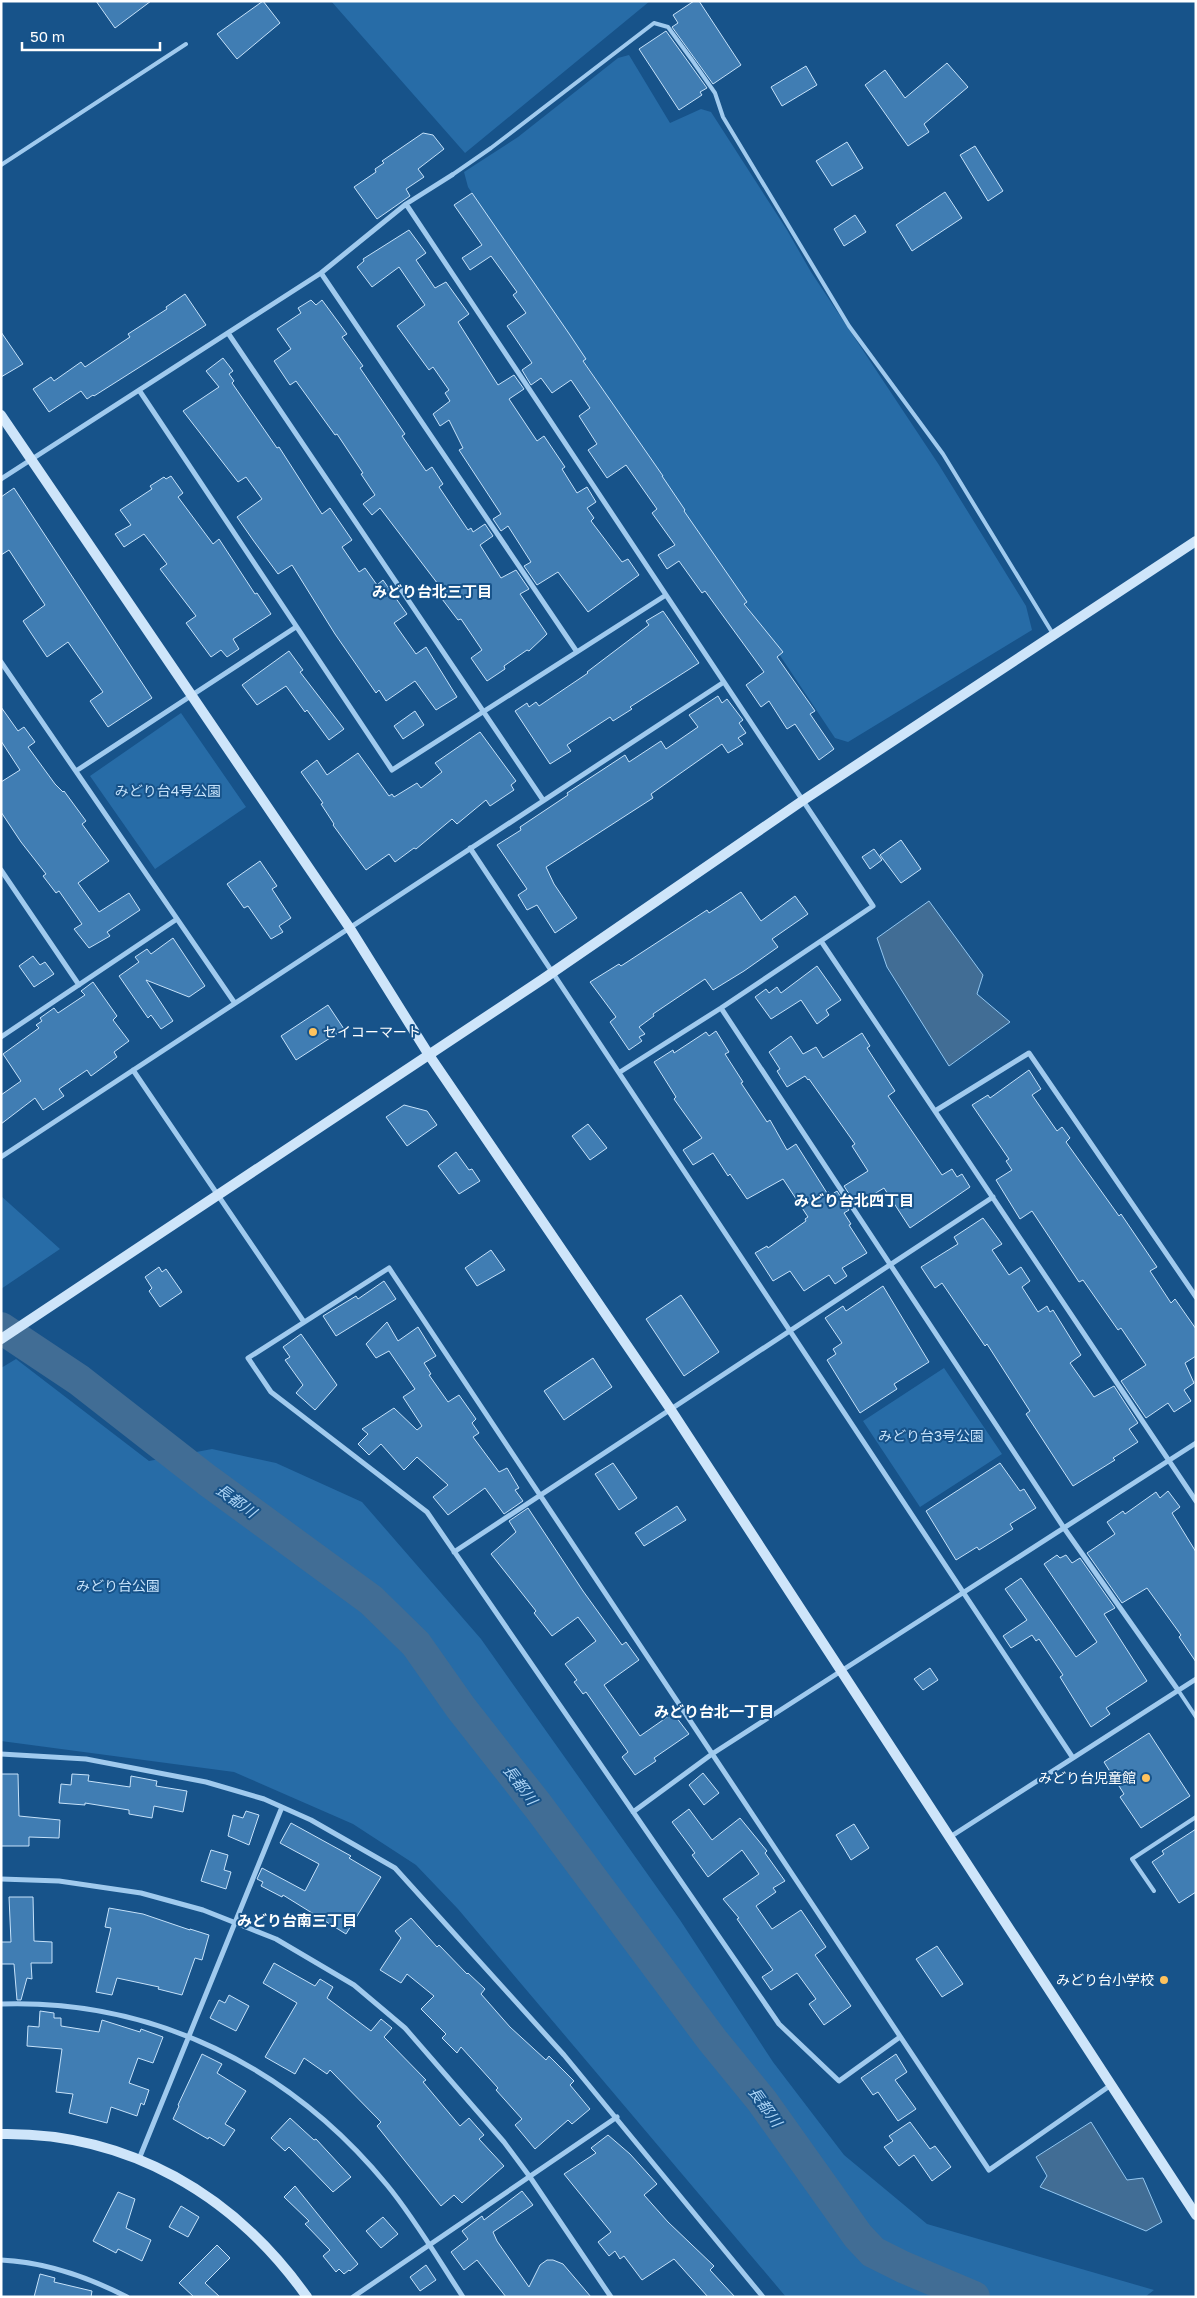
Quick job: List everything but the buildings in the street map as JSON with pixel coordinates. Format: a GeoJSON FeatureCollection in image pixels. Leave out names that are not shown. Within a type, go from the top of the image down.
{"type":"FeatureCollection","features":[{"type":"Feature","properties":{"kind":"street"},"geometry":{"type":"LineString","coordinates":[[1,479],[321,273],[406,204],[452,175]]}},
{"type":"Feature","properties":{"kind":"street"},"geometry":{"type":"LineString","coordinates":[[406,204],[872,906],[721,1008],[620,1072]]}},
{"type":"Feature","properties":{"kind":"street"},"geometry":{"type":"LineString","coordinates":[[321,273],[577,652]]}},
{"type":"Feature","properties":{"kind":"street"},"geometry":{"type":"LineString","coordinates":[[228,333],[543,800]]}},
{"type":"Feature","properties":{"kind":"street"},"geometry":{"type":"LineString","coordinates":[[139,390],[392,770],[666,594]]}},
{"type":"Feature","properties":{"kind":"street"},"geometry":{"type":"LineString","coordinates":[[1,415],[349,927],[430,1055],[671,1410],[1196,2215]]}},
{"type":"Feature","properties":{"kind":"street"},"geometry":{"type":"LineString","coordinates":[[1,1339],[430,1055],[802,801],[1196,541]]}},
{"type":"Feature","properties":{"kind":"street"},"geometry":{"type":"LineString","coordinates":[[76,771],[296,627]]}},
{"type":"Feature","properties":{"kind":"street"},"geometry":{"type":"LineString","coordinates":[[1,662],[234,1002]]}},
{"type":"Feature","properties":{"kind":"street"},"geometry":{"type":"LineString","coordinates":[[1,1157],[234,1002],[724,682]]}},
{"type":"Feature","properties":{"kind":"street"},"geometry":{"type":"LineString","coordinates":[[470,848],[1073,1758]]}},
{"type":"Feature","properties":{"kind":"street"},"geometry":{"type":"LineString","coordinates":[[1,870],[79,985]]}},
{"type":"Feature","properties":{"kind":"street"},"geometry":{"type":"LineString","coordinates":[[1,1037],[177,919]]}},
{"type":"Feature","properties":{"kind":"street"},"geometry":{"type":"LineString","coordinates":[[821,941],[1196,1501]]}},
{"type":"Feature","properties":{"kind":"street"},"geometry":{"type":"LineString","coordinates":[[721,1008],[1064,1528],[1178,1690]]}},
{"type":"Feature","properties":{"kind":"street"},"geometry":{"type":"LineString","coordinates":[[935,1111],[1029,1053],[1196,1297]]}},
{"type":"Feature","properties":{"kind":"street"},"geometry":{"type":"LineString","coordinates":[[133,1070],[304,1322]]}},
{"type":"Feature","properties":{"kind":"street"},"geometry":{"type":"LineString","coordinates":[[454,1552],[539,1494],[671,1410],[993,1197]]}},
{"type":"Feature","properties":{"kind":"street"},"geometry":{"type":"LineString","coordinates":[[900,2037],[839,2081],[779,2024],[427,1512],[272,1392],[248,1358],[389,1268],[989,2170],[1112,2084]]}},
{"type":"Feature","properties":{"kind":"street"},"geometry":{"type":"LineString","coordinates":[[633,1812],[712,1754],[1196,1443]]}},
{"type":"Feature","properties":{"kind":"street"},"geometry":{"type":"LineString","coordinates":[[950,1837],[1196,1679]]}},
{"type":"Feature","properties":{"kind":"street"},"geometry":{"type":"LineString","coordinates":[[1,1754],[86,1759],[206,1782],[264,1799],[282,1807],[347,1839],[395,1868],[564,2055],[763,2297]]}},
{"type":"Feature","properties":{"kind":"street"},"geometry":{"type":"LineString","coordinates":[[139,2159],[282,1807]]}},
{"type":"Feature","properties":{"kind":"street"},"geometry":{"type":"LineString","coordinates":[[1,1879],[59,1881],[141,1893],[203,1910],[276,1939],[354,1985],[386,2010],[443,2070],[530,2177],[611,2297]]}},
{"type":"Feature","properties":{"kind":"street"},"geometry":{"type":"LineString","coordinates":[[1,2004],[30,2003],[82,2007],[146,2022],[189,2035],[258,2072],[298,2098],[364,2158],[405,2208],[463,2297]]}},
{"type":"Feature","properties":{"kind":"street"},"geometry":{"type":"LineString","coordinates":[[353,2297],[617,2118]]}},
{"type":"Feature","properties":{"kind":"street"},"geometry":{"type":"LineString","coordinates":[[1,2134],[89,2143],[139,2159],[188,2182],[226,2210],[275,2256],[307,2297]]}},
{"type":"Feature","properties":{"kind":"street"},"geometry":{"type":"LineString","coordinates":[[1,2260],[40,2265],[73,2274],[127,2297]]}},
{"type":"Feature","properties":{"kind":"lane"},"geometry":{"type":"LineString","coordinates":[[452,175],[491,148],[654,23],[668,27],[715,93],[723,117],[849,326],[943,454],[1054,635]]}},
{"type":"Feature","properties":{"kind":"lane"},"geometry":{"type":"LineString","coordinates":[[1,165],[186,44]]}},
{"type":"Feature","properties":{"kind":"lane"},"geometry":{"type":"LineString","coordinates":[[1178,1690],[1196,1717]]}},
{"type":"Feature","properties":{"kind":"lane"},"geometry":{"type":"LineString","coordinates":[[1154,1891],[1132,1859],[1196,1817]]}},
{"type":"Feature","properties":{"kind":"green space"},"geometry":{"type":"Polygon","coordinates":[[[331,1],[650,1],[465,153],[331,1]]]}},
{"type":"Feature","properties":{"kind":"green space"},"geometry":{"type":"Polygon","coordinates":[[[629,55],[670,123],[701,109],[711,112],[787,230],[811,272],[939,465],[1026,606],[1032,630],[848,742],[835,738],[468,187],[464,172],[518,137],[618,58],[629,55]]]}},
{"type":"Feature","properties":{"kind":"green space","name":"みどり台4号公園"},"geometry":{"type":"Polygon","coordinates":[[[181,713],[246,807],[155,869],[90,776],[181,713]]]}},
{"type":"Feature","properties":{"kind":"green space"},"geometry":{"type":"Polygon","coordinates":[[[1,1196],[60,1249],[1,1289],[1,1196]]]}},
{"type":"Feature","properties":{"kind":"green space","name":"みどり台公園"},"geometry":{"type":"Polygon","coordinates":[[[16,1359],[149,1461],[212,1449],[276,1463],[362,1502],[481,1639],[680,1920],[773,2062],[844,2155],[927,2224],[1154,2290],[1145,2297],[786,2297],[458,1909],[416,1865],[353,1824],[234,1772],[1,1741],[1,1368],[16,1359]]]}},
{"type":"Feature","properties":{"kind":"green space","name":"みどり台3号公園"},"geometry":{"type":"Polygon","coordinates":[[[944,1368],[1002,1454],[920,1507],[863,1421],[944,1368]]]}},
{"type":"Feature","properties":{"kind":"shaded area"},"geometry":{"type":"Polygon","coordinates":[[[929,901],[983,975],[977,994],[1010,1022],[949,1066],[887,967],[877,938],[929,901]]]}},
{"type":"Feature","properties":{"kind":"shaded area"},"geometry":{"type":"Polygon","coordinates":[[[1091,2122],[1127,2180],[1143,2178],[1162,2222],[1146,2231],[1040,2187],[1047,2176],[1036,2157],[1091,2122]]]}},
{"type":"Feature","properties":{"kind":"waterway","name":"長都川"},"geometry":{"type":"LineString","coordinates":[[1,1328],[79,1380],[207,1480],[371,1600],[416,1644],[461,1708],[538,1806],[713,2041],[762,2101],[858,2236],[873,2252],[974,2297]]}},
{"type":"Feature","properties":{"kind":"place","name":"セイコーマート"},"geometry":{"type":"Point","coordinates":[313,1032]}},
{"type":"Feature","properties":{"kind":"place","name":"みどり台児童館"},"geometry":{"type":"Point","coordinates":[1146,1778]}},
{"type":"Feature","properties":{"kind":"place","name":"みどり台小学校"},"geometry":{"type":"Point","coordinates":[1164,1980]}},
{"type":"Feature","properties":{"kind":"district","name":"みどり台北三丁目"},"geometry":{"type":"Point","coordinates":[432,592]}},
{"type":"Feature","properties":{"kind":"district","name":"みどり台北四丁目"},"geometry":{"type":"Point","coordinates":[854,1201]}},
{"type":"Feature","properties":{"kind":"district","name":"みどり台北一丁目"},"geometry":{"type":"Point","coordinates":[714,1712]}},
{"type":"Feature","properties":{"kind":"district","name":"みどり台南三丁目"},"geometry":{"type":"Point","coordinates":[297,1921]}}]}
